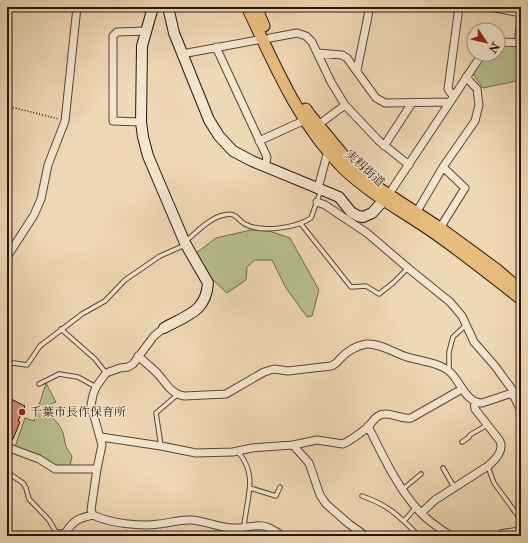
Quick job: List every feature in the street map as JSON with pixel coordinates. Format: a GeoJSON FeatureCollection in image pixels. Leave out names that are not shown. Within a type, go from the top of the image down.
{"type":"FeatureCollection","features":[{"type":"Feature","properties":{"kind":"main road","name":"実籾街道"},"geometry":{"type":"LineString","coordinates":[[247,7],[310,115],[350,164],[374,185],[386,198],[521,299]]}},
{"type":"Feature","properties":{"kind":"main road","name":"実籾街道"},"geometry":{"type":"LineString","coordinates":[[256,7],[285,86],[305,120],[328,151],[369,191],[416,213],[440,228],[496,269],[521,290]]}},
{"type":"Feature","properties":{"kind":"street"},"geometry":{"type":"LineString","coordinates":[[7,257],[34,215],[41,199],[48,165],[65,121],[77,7]]}},
{"type":"Feature","properties":{"kind":"street"},"geometry":{"type":"LineString","coordinates":[[93,515],[91,510],[101,451],[101,438],[91,405],[96,386],[106,374],[133,364],[154,336],[164,328],[198,309],[205,299],[207,292],[208,283],[185,244],[148,156],[140,122],[142,46],[153,7]]}},
{"type":"Feature","properties":{"kind":"street"},"geometry":{"type":"LineString","coordinates":[[168,7],[171,22],[182,54],[209,120],[216,132],[228,146],[238,154],[265,167],[339,197],[351,212],[363,217],[371,213],[386,198],[476,62]]}},
{"type":"Feature","properties":{"kind":"street"},"geometry":{"type":"LineString","coordinates":[[451,99],[448,89],[459,7]]}},
{"type":"Feature","properties":{"kind":"street"},"geometry":{"type":"LineString","coordinates":[[490,7],[521,13]]}},
{"type":"Feature","properties":{"kind":"street"},"geometry":{"type":"LineString","coordinates":[[357,70],[369,11]]}},
{"type":"Feature","properties":{"kind":"street"},"geometry":{"type":"LineString","coordinates":[[506,43],[519,43],[521,20]]}},
{"type":"Feature","properties":{"kind":"street"},"geometry":{"type":"LineString","coordinates":[[140,122],[113,121],[112,118],[113,36],[117,32],[146,31]]}},
{"type":"Feature","properties":{"kind":"street"},"geometry":{"type":"LineString","coordinates":[[182,54],[297,33],[306,36],[312,42],[331,82],[345,105],[384,146],[408,165]]}},
{"type":"Feature","properties":{"kind":"street"},"geometry":{"type":"LineString","coordinates":[[216,47],[267,157],[265,167]]}},
{"type":"Feature","properties":{"kind":"street"},"geometry":{"type":"LineString","coordinates":[[316,53],[342,55],[357,70],[376,98],[380,101],[392,104],[451,99]]}},
{"type":"Feature","properties":{"kind":"street"},"geometry":{"type":"LineString","coordinates":[[416,213],[443,167],[475,121],[479,105],[477,89],[466,77]]}},
{"type":"Feature","properties":{"kind":"street"},"geometry":{"type":"LineString","coordinates":[[384,146],[412,103]]}},
{"type":"Feature","properties":{"kind":"street"},"geometry":{"type":"LineString","coordinates":[[318,125],[345,105]]}},
{"type":"Feature","properties":{"kind":"street"},"geometry":{"type":"LineString","coordinates":[[259,141],[305,120]]}},
{"type":"Feature","properties":{"kind":"street"},"geometry":{"type":"LineString","coordinates":[[320,189],[328,151]]}},
{"type":"Feature","properties":{"kind":"street"},"geometry":{"type":"LineString","coordinates":[[440,228],[466,188],[443,167]]}},
{"type":"Feature","properties":{"kind":"street"},"geometry":{"type":"LineString","coordinates":[[317,202],[325,205],[367,232],[450,302],[460,313],[474,342],[516,392],[521,411]]}},
{"type":"Feature","properties":{"kind":"street"},"geometry":{"type":"LineString","coordinates":[[138,356],[157,373],[172,391],[177,395],[184,396],[226,394],[264,372],[274,369],[288,371],[335,365],[340,358],[351,350],[368,344],[377,345],[405,356],[438,365],[449,371],[456,378],[462,389],[474,401],[482,403],[516,392]]}},
{"type":"Feature","properties":{"kind":"street"},"geometry":{"type":"LineString","coordinates":[[101,438],[161,446],[196,454],[238,452],[252,448],[293,445],[317,440],[343,444],[368,426],[380,415],[386,414],[399,418],[411,418],[462,389]]}},
{"type":"Feature","properties":{"kind":"street"},"geometry":{"type":"LineString","coordinates":[[418,510],[488,466],[502,448],[500,441],[475,409],[474,401]]}},
{"type":"Feature","properties":{"kind":"street"},"geometry":{"type":"LineString","coordinates":[[368,426],[390,471],[418,510],[451,536]]}},
{"type":"Feature","properties":{"kind":"street"},"geometry":{"type":"LineString","coordinates":[[293,445],[309,463],[320,495],[326,504],[349,524],[366,536]]}},
{"type":"Feature","properties":{"kind":"street"},"geometry":{"type":"LineString","coordinates":[[7,447],[39,459],[56,469],[97,469]]}},
{"type":"Feature","properties":{"kind":"street"},"geometry":{"type":"LineString","coordinates":[[67,534],[74,521],[80,517],[93,515],[98,518],[144,526],[180,520],[193,520],[222,527],[234,528],[266,526],[283,536]]}},
{"type":"Feature","properties":{"kind":"lane"},"geometry":{"type":"LineString","coordinates":[[7,364],[14,363],[27,365],[40,346],[61,329],[82,314],[105,301],[125,280],[160,256],[185,244],[209,222],[217,217],[225,214],[233,214],[244,224],[259,228],[283,228],[301,224],[311,218],[320,189]]}},
{"type":"Feature","properties":{"kind":"lane"},"geometry":{"type":"LineString","coordinates":[[301,224],[351,287],[366,286],[379,294],[393,284],[408,268]]}},
{"type":"Feature","properties":{"kind":"lane"},"geometry":{"type":"LineString","coordinates":[[449,371],[449,352],[453,337],[466,325]]}},
{"type":"Feature","properties":{"kind":"lane"},"geometry":{"type":"LineString","coordinates":[[61,329],[96,359],[106,374]]}},
{"type":"Feature","properties":{"kind":"lane"},"geometry":{"type":"LineString","coordinates":[[39,384],[58,374],[78,377],[96,386]]}},
{"type":"Feature","properties":{"kind":"lane"},"geometry":{"type":"LineString","coordinates":[[161,446],[156,413],[177,395]]}},
{"type":"Feature","properties":{"kind":"lane"},"geometry":{"type":"LineString","coordinates":[[462,442],[470,435],[487,425]]}},
{"type":"Feature","properties":{"kind":"lane"},"geometry":{"type":"LineString","coordinates":[[238,452],[245,459],[248,468],[250,488],[245,511],[244,527]]}},
{"type":"Feature","properties":{"kind":"lane"},"geometry":{"type":"LineString","coordinates":[[488,466],[494,483],[521,520]]}},
{"type":"Feature","properties":{"kind":"lane"},"geometry":{"type":"LineString","coordinates":[[443,468],[454,487]]}},
{"type":"Feature","properties":{"kind":"lane"},"geometry":{"type":"LineString","coordinates":[[7,472],[23,483],[29,499],[49,520],[56,532]]}},
{"type":"Feature","properties":{"kind":"lane"},"geometry":{"type":"LineString","coordinates":[[403,489],[421,474]]}},
{"type":"Feature","properties":{"kind":"lane"},"geometry":{"type":"LineString","coordinates":[[250,488],[276,496],[280,488]]}},
{"type":"Feature","properties":{"kind":"lane"},"geometry":{"type":"LineString","coordinates":[[362,496],[377,501],[391,509],[417,534]]}},
{"type":"Feature","properties":{"kind":"lane"},"geometry":{"type":"LineString","coordinates":[[404,521],[418,510]]}},
{"type":"Feature","properties":{"kind":"lane"},"geometry":{"type":"LineString","coordinates":[[500,536],[501,532],[521,529]]}},
{"type":"Feature","properties":{"kind":"lane"},"geometry":{"type":"LineString","coordinates":[[47,536],[56,532],[67,534]]}},
{"type":"Feature","properties":{"kind":"path"},"geometry":{"type":"LineString","coordinates":[[7,106],[65,121]]}},
{"type":"Feature","properties":{"kind":"green space"},"geometry":{"type":"Polygon","coordinates":[[[506,45],[520,45],[521,80],[483,88],[474,75],[475,68],[480,62],[506,62],[506,45]]]}},
{"type":"Feature","properties":{"kind":"green space"},"geometry":{"type":"Polygon","coordinates":[[[251,230],[269,231],[290,238],[319,290],[312,316],[307,317],[286,288],[272,260],[255,260],[247,267],[246,280],[227,293],[210,277],[195,254],[216,238],[251,230]]]}},
{"type":"Feature","properties":{"kind":"green space"},"geometry":{"type":"Polygon","coordinates":[[[46,383],[56,402],[42,408],[62,429],[66,447],[72,456],[70,466],[55,466],[15,447],[25,418],[34,421],[46,383]]]}},
{"type":"Feature","properties":{"kind":"building"},"geometry":{"type":"Polygon","coordinates":[[[11,399],[25,406],[18,421],[20,422],[13,439],[7,436],[7,408],[11,399]]]}},
{"type":"Feature","properties":{"kind":"place","name":"千葉市長作保育所"},"geometry":{"type":"Point","coordinates":[22,412]}}]}
